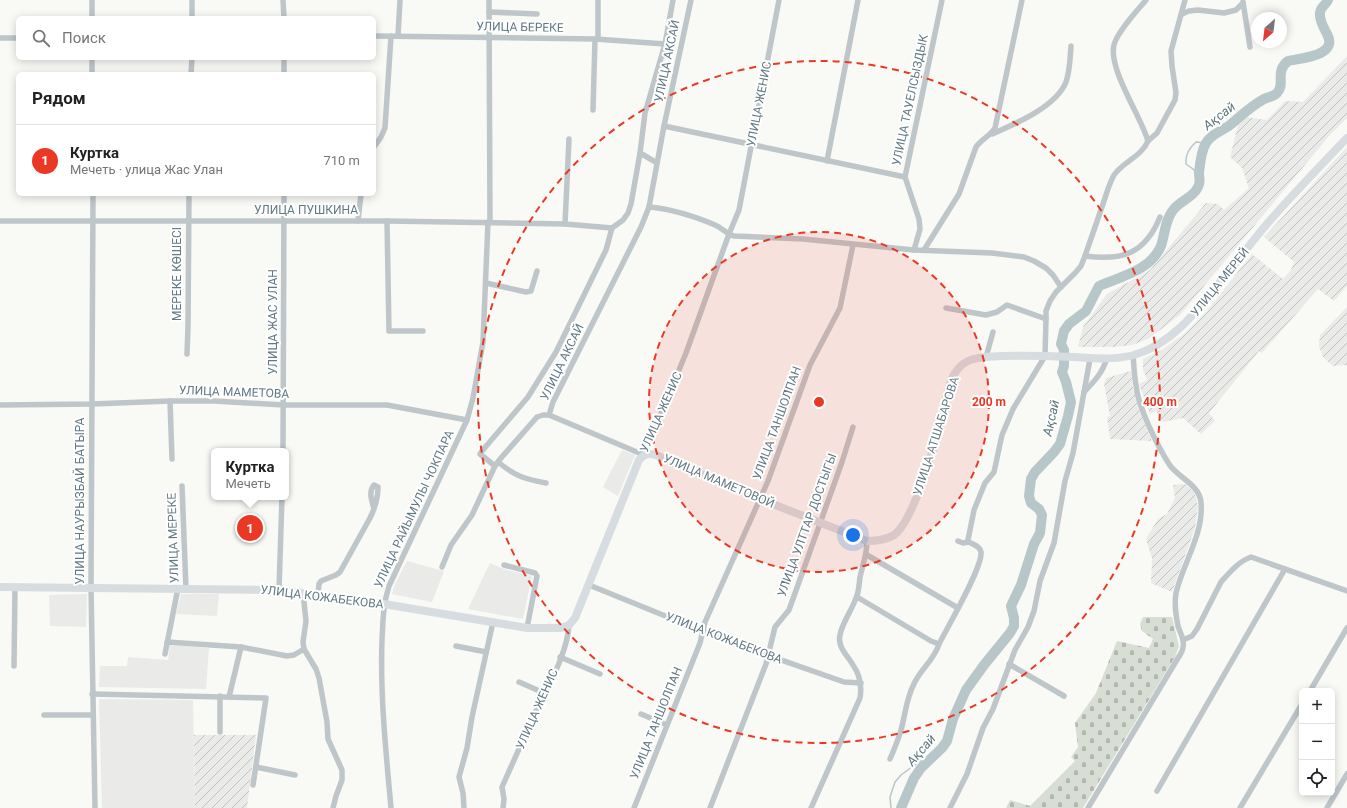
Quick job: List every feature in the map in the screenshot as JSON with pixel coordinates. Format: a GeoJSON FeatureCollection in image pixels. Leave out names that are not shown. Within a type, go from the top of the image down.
{"type":"FeatureCollection","features":[{"type":"Feature","properties":{"kind":"main road","name":"УЛИЦА МЕРЕЙ"},"geometry":{"type":"LineString","coordinates":[[1057,357],[1090,359],[1133,355],[1149,349],[1175,333],[1202,305],[1276,214],[1347,138]]}},
{"type":"Feature","properties":{"kind":"main road","name":"УЛИЦА АТШАБАРОВА"},"geometry":{"type":"LineString","coordinates":[[867,541],[885,539],[895,534],[902,527],[920,488],[931,455],[951,381],[962,365],[969,361],[986,357],[1057,357]]}},
{"type":"Feature","properties":{"kind":"main road","name":"УЛИЦА МАМЕТОВОЙ"},"geometry":{"type":"LineString","coordinates":[[644,455],[656,454],[760,499],[867,541]]}},
{"type":"Feature","properties":{"kind":"main road","name":"УЛИЦА ЖЕНИС"},"geometry":{"type":"LineString","coordinates":[[569,625],[575,618],[589,585],[638,460],[644,455]]}},
{"type":"Feature","properties":{"kind":"main road","name":"УЛИЦА КОЖАБЕКОВА"},"geometry":{"type":"LineString","coordinates":[[0,587],[279,590],[384,604],[527,628],[561,628],[569,625]]}},
{"type":"Feature","properties":{"kind":"street"},"geometry":{"type":"LineString","coordinates":[[92,0],[92,16]]}},
{"type":"Feature","properties":{"kind":"street"},"geometry":{"type":"LineString","coordinates":[[192,0],[192,16]]}},
{"type":"Feature","properties":{"kind":"street"},"geometry":{"type":"LineString","coordinates":[[283,0],[284,16]]}},
{"type":"Feature","properties":{"kind":"street"},"geometry":{"type":"LineString","coordinates":[[398,36],[400,0]]}},
{"type":"Feature","properties":{"kind":"street","name":"УЛИЦА РАЙЫМУЛЫ ЧОКПАРА"},"geometry":{"type":"LineString","coordinates":[[391,808],[383,723],[382,658],[384,604],[389,586],[467,420],[473,398],[482,350],[489,222],[489,0]]}},
{"type":"Feature","properties":{"kind":"street"},"geometry":{"type":"LineString","coordinates":[[593,110],[598,0]]}},
{"type":"Feature","properties":{"kind":"street","name":"УЛИЦА АКСАЙ"},"geometry":{"type":"LineString","coordinates":[[673,0],[664,44],[647,103],[640,154],[628,213],[623,220],[612,228],[606,250],[556,352],[528,397],[480,454],[497,464],[537,417],[549,414],[553,402],[641,227],[649,207],[664,126],[691,0]]}},
{"type":"Feature","properties":{"kind":"street","name":"УЛИЦА ЖЕНИС"},"geometry":{"type":"LineString","coordinates":[[644,455],[686,353],[739,210],[779,0]]}},
{"type":"Feature","properties":{"kind":"street"},"geometry":{"type":"LineString","coordinates":[[827,161],[858,0]]}},
{"type":"Feature","properties":{"kind":"street","name":"УЛИЦА ТАУЕЛСЫЗДЫК"},"geometry":{"type":"LineString","coordinates":[[914,250],[920,229],[919,219],[905,177],[942,0]]}},
{"type":"Feature","properties":{"kind":"street"},"geometry":{"type":"LineString","coordinates":[[924,250],[959,194],[976,147],[991,134],[995,128],[1022,0]]}},
{"type":"Feature","properties":{"kind":"street"},"geometry":{"type":"LineString","coordinates":[[1146,0],[1118,37],[1114,45],[1113,54],[1115,64],[1148,140]]}},
{"type":"Feature","properties":{"kind":"street"},"geometry":{"type":"LineString","coordinates":[[969,542],[974,510],[986,483],[994,472],[1002,435],[1013,409],[1045,356],[1046,311],[1050,301],[1081,266],[1114,176],[1121,167],[1141,152],[1148,140],[1157,132],[1175,100],[1176,93],[1172,66],[1172,51],[1177,26],[1182,14],[1185,0]]}},
{"type":"Feature","properties":{"kind":"street"},"geometry":{"type":"LineString","coordinates":[[1182,14],[1189,11],[1198,10],[1224,13],[1236,10],[1242,1]]}},
{"type":"Feature","properties":{"kind":"street"},"geometry":{"type":"LineString","coordinates":[[1242,1],[1250,47]]}},
{"type":"Feature","properties":{"kind":"street"},"geometry":{"type":"LineString","coordinates":[[489,12],[537,14]]}},
{"type":"Feature","properties":{"kind":"street","name":"УЛИЦА БЕРЕКЕ"},"geometry":{"type":"LineString","coordinates":[[376,36],[596,39],[664,44]]}},
{"type":"Feature","properties":{"kind":"street"},"geometry":{"type":"LineString","coordinates":[[376,144],[381,137],[384,128],[391,36]]}},
{"type":"Feature","properties":{"kind":"street"},"geometry":{"type":"LineString","coordinates":[[0,38],[16,38]]}},
{"type":"Feature","properties":{"kind":"street"},"geometry":{"type":"LineString","coordinates":[[991,134],[1012,126],[1057,97],[1061,92],[1068,74],[1071,46]]}},
{"type":"Feature","properties":{"kind":"street"},"geometry":{"type":"LineString","coordinates":[[92,60],[92,72]]}},
{"type":"Feature","properties":{"kind":"street"},"geometry":{"type":"LineString","coordinates":[[191,72],[192,60]]}},
{"type":"Feature","properties":{"kind":"street"},"geometry":{"type":"LineString","coordinates":[[284,60],[284,72]]}},
{"type":"Feature","properties":{"kind":"street"},"geometry":{"type":"LineString","coordinates":[[664,126],[905,177]]}},
{"type":"Feature","properties":{"kind":"street"},"geometry":{"type":"LineString","coordinates":[[565,224],[569,139]]}},
{"type":"Feature","properties":{"kind":"street"},"geometry":{"type":"LineString","coordinates":[[640,154],[657,164]]}},
{"type":"Feature","properties":{"kind":"street","name":"УЛИЦА НАУРЫЗБАЙ БАТЫРА"},"geometry":{"type":"LineString","coordinates":[[93,196],[91,587],[94,808]]}},
{"type":"Feature","properties":{"kind":"street","name":"МЕРЕКЕ КӨШЕСІ"},"geometry":{"type":"LineString","coordinates":[[187,354],[189,196]]}},
{"type":"Feature","properties":{"kind":"street","name":"УЛИЦА ЖАС УЛАН"},"geometry":{"type":"LineString","coordinates":[[283,448],[284,196]]}},
{"type":"Feature","properties":{"kind":"street"},"geometry":{"type":"LineString","coordinates":[[358,221],[361,196]]}},
{"type":"Feature","properties":{"kind":"street"},"geometry":{"type":"LineString","coordinates":[[649,207],[659,207],[716,225],[734,236],[803,239],[914,250],[1024,257],[1046,268],[1061,287]]}},
{"type":"Feature","properties":{"kind":"street"},"geometry":{"type":"LineString","coordinates":[[1085,256],[1104,259],[1120,257],[1132,252],[1148,238],[1154,230],[1160,217]]}},
{"type":"Feature","properties":{"kind":"street","name":"УЛИЦА ПУШКИНА"},"geometry":{"type":"LineString","coordinates":[[0,221],[489,222],[565,224],[612,228]]}},
{"type":"Feature","properties":{"kind":"street"},"geometry":{"type":"LineString","coordinates":[[387,221],[389,331],[423,331]]}},
{"type":"Feature","properties":{"kind":"street","name":"УЛИЦА ТАНШОЛПАН"},"geometry":{"type":"LineString","coordinates":[[634,808],[700,643],[705,622],[760,499],[810,365],[840,308],[853,245]]}},
{"type":"Feature","properties":{"kind":"street"},"geometry":{"type":"LineString","coordinates":[[486,283],[526,292],[531,291],[537,271]]}},
{"type":"Feature","properties":{"kind":"street"},"geometry":{"type":"LineString","coordinates":[[946,308],[986,314],[997,312],[1007,305],[1046,319]]}},
{"type":"Feature","properties":{"kind":"street"},"geometry":{"type":"LineString","coordinates":[[986,357],[993,332]]}},
{"type":"Feature","properties":{"kind":"street"},"geometry":{"type":"LineString","coordinates":[[1088,808],[1178,658],[1183,647],[1183,640],[1176,610],[1176,594],[1198,528],[1201,504],[1200,496],[1196,489],[1170,466],[1158,444],[1139,401],[1133,355]]}},
{"type":"Feature","properties":{"kind":"street"},"geometry":{"type":"LineString","coordinates":[[1084,393],[1105,367],[1107,358]]}},
{"type":"Feature","properties":{"kind":"street"},"geometry":{"type":"LineString","coordinates":[[950,808],[970,768],[983,728],[1009,664],[1028,627],[1034,611],[1040,581],[1054,543],[1065,481],[1073,453],[1090,359]]}},
{"type":"Feature","properties":{"kind":"street"},"geometry":{"type":"LineString","coordinates":[[170,401],[172,459]]}},
{"type":"Feature","properties":{"kind":"street","name":"УЛИЦА МАМЕТОВА"},"geometry":{"type":"LineString","coordinates":[[0,405],[214,401],[284,405],[387,405],[467,420]]}},
{"type":"Feature","properties":{"kind":"street","name":"УЛИЦА МАМЕТОВОЙ"},"geometry":{"type":"LineString","coordinates":[[549,414],[644,455]]}},
{"type":"Feature","properties":{"kind":"street","name":"УЛИЦА УЛТТАР ДОСТЫГЫ"},"geometry":{"type":"LineString","coordinates":[[710,808],[766,664],[775,627],[789,610],[853,427]]}},
{"type":"Feature","properties":{"kind":"street"},"geometry":{"type":"LineString","coordinates":[[442,567],[451,545],[472,515],[497,464],[517,475],[546,483]]}},
{"type":"Feature","properties":{"kind":"street","name":"УЛИЦА МЕРЕКЕ"},"geometry":{"type":"LineString","coordinates":[[165,654],[182,588],[182,486]]}},
{"type":"Feature","properties":{"kind":"street"},"geometry":{"type":"LineString","coordinates":[[279,590],[282,500]]}},
{"type":"Feature","properties":{"kind":"street"},"geometry":{"type":"LineString","coordinates":[[318,595],[321,580],[336,575],[340,572],[374,509]]}},
{"type":"Feature","properties":{"kind":"street"},"geometry":{"type":"LineString","coordinates":[[811,808],[860,698],[861,683],[854,666],[842,649],[840,634],[857,597],[860,576],[867,555],[867,541]]}},
{"type":"Feature","properties":{"kind":"street"},"geometry":{"type":"LineString","coordinates":[[890,759],[900,731],[913,685],[917,677],[936,652],[975,574],[980,558],[981,552],[979,547],[969,542],[963,543],[958,541]]}},
{"type":"Feature","properties":{"kind":"street"},"geometry":{"type":"LineString","coordinates":[[867,555],[958,608]]}},
{"type":"Feature","properties":{"kind":"street"},"geometry":{"type":"LineString","coordinates":[[1183,640],[1192,636],[1197,629],[1221,582],[1245,559],[1251,557],[1347,591]]}},
{"type":"Feature","properties":{"kind":"street"},"geometry":{"type":"LineString","coordinates":[[504,564],[535,573],[538,576],[527,628]]}},
{"type":"Feature","properties":{"kind":"street"},"geometry":{"type":"LineString","coordinates":[[1157,790],[1285,569]]}},
{"type":"Feature","properties":{"kind":"street","name":"УЛИЦА КОЖАБЕКОВА"},"geometry":{"type":"LineString","coordinates":[[589,585],[727,641],[768,654],[844,682],[861,683]]}},
{"type":"Feature","properties":{"kind":"street"},"geometry":{"type":"LineString","coordinates":[[14,666],[15,587]]}},
{"type":"Feature","properties":{"kind":"street"},"geometry":{"type":"LineString","coordinates":[[303,593],[306,621],[303,642],[304,649],[316,669],[319,678],[327,722],[328,739],[342,770],[342,780],[333,808]]}},
{"type":"Feature","properties":{"kind":"street"},"geometry":{"type":"LineString","coordinates":[[857,597],[931,641],[939,644]]}},
{"type":"Feature","properties":{"kind":"street"},"geometry":{"type":"LineString","coordinates":[[464,808],[460,777],[493,622]]}},
{"type":"Feature","properties":{"kind":"street","name":"УЛИЦА ЖЕНИС"},"geometry":{"type":"LineString","coordinates":[[503,808],[504,799],[502,787],[544,693],[552,680],[569,634],[569,625]]}},
{"type":"Feature","properties":{"kind":"street"},"geometry":{"type":"LineString","coordinates":[[1312,688],[1347,628]]}},
{"type":"Feature","properties":{"kind":"street"},"geometry":{"type":"LineString","coordinates":[[167,642],[241,647],[287,656],[294,655],[304,649]]}},
{"type":"Feature","properties":{"kind":"street"},"geometry":{"type":"LineString","coordinates":[[456,646],[486,652]]}},
{"type":"Feature","properties":{"kind":"street"},"geometry":{"type":"LineString","coordinates":[[229,697],[241,647]]}},
{"type":"Feature","properties":{"kind":"street"},"geometry":{"type":"LineString","coordinates":[[560,657],[600,674]]}},
{"type":"Feature","properties":{"kind":"street"},"geometry":{"type":"LineString","coordinates":[[1009,664],[1064,696]]}},
{"type":"Feature","properties":{"kind":"street"},"geometry":{"type":"LineString","coordinates":[[518,682],[544,693]]}},
{"type":"Feature","properties":{"kind":"street"},"geometry":{"type":"LineString","coordinates":[[92,694],[266,698],[253,785]]}},
{"type":"Feature","properties":{"kind":"street"},"geometry":{"type":"LineString","coordinates":[[220,696],[220,732]]}},
{"type":"Feature","properties":{"kind":"street"},"geometry":{"type":"LineString","coordinates":[[1240,808],[1299,709]]}},
{"type":"Feature","properties":{"kind":"street"},"geometry":{"type":"LineString","coordinates":[[641,714],[667,725]]}},
{"type":"Feature","properties":{"kind":"street"},"geometry":{"type":"LineString","coordinates":[[44,715],[92,715]]}},
{"type":"Feature","properties":{"kind":"street"},"geometry":{"type":"LineString","coordinates":[[256,768],[295,776]]}},
{"type":"Feature","properties":{"kind":"street"},"geometry":{"type":"LineString","coordinates":[[1327,808],[1347,774]]}},
{"type":"Feature","properties":{"kind":"shaded area"},"geometry":{"type":"Polygon","coordinates":[[[1347,56],[1347,118],[1329,136],[1180,315],[1148,339],[1132,345],[1114,347],[1078,347],[1083,327],[1107,294],[1150,270],[1206,203],[1218,204],[1224,210],[1249,188],[1242,168],[1230,157],[1238,125],[1245,117],[1267,120],[1285,101],[1303,102],[1347,56]]]}},
{"type":"Feature","properties":{"kind":"shaded area"},"geometry":{"type":"Polygon","coordinates":[[[1347,147],[1347,286],[1334,301],[1318,289],[1262,353],[1259,351],[1209,413],[1215,421],[1201,434],[1183,418],[1163,422],[1156,411],[1150,414],[1139,384],[1147,380],[1143,370],[1143,359],[1163,349],[1184,334],[1206,312],[1252,254],[1283,279],[1291,270],[1294,262],[1264,237],[1347,147]]]}},
{"type":"Feature","properties":{"kind":"shaded area"},"geometry":{"type":"Polygon","coordinates":[[[1347,307],[1347,365],[1333,366],[1323,357],[1319,346],[1320,335],[1347,307]]]}},
{"type":"Feature","properties":{"kind":"shaded area"},"geometry":{"type":"Polygon","coordinates":[[[1131,371],[1133,388],[1139,409],[1152,441],[1110,439],[1107,417],[1110,416],[1104,384],[1106,378],[1131,371]]]}},
{"type":"Feature","properties":{"kind":"shaded area"},"geometry":{"type":"Polygon","coordinates":[[[622,450],[635,455],[618,496],[603,487],[622,450]]]}},
{"type":"Feature","properties":{"kind":"shaded area"},"geometry":{"type":"Polygon","coordinates":[[[1185,484],[1193,491],[1198,507],[1195,528],[1172,592],[1151,583],[1152,558],[1147,543],[1147,537],[1158,519],[1167,514],[1175,498],[1173,485],[1185,484]]]}},
{"type":"Feature","properties":{"kind":"shaded area"},"geometry":{"type":"Polygon","coordinates":[[[407,561],[444,571],[432,602],[392,594],[395,584],[407,561]]]}},
{"type":"Feature","properties":{"kind":"shaded area"},"geometry":{"type":"Polygon","coordinates":[[[490,563],[504,569],[532,576],[523,619],[468,609],[490,563]]]}},
{"type":"Feature","properties":{"kind":"shaded area"},"geometry":{"type":"Polygon","coordinates":[[[87,594],[86,627],[50,626],[49,595],[87,594]]]}},
{"type":"Feature","properties":{"kind":"shaded area"},"geometry":{"type":"Polygon","coordinates":[[[181,594],[219,594],[217,616],[176,614],[181,594]]]}},
{"type":"Feature","properties":{"kind":"shaded area"},"geometry":{"type":"Polygon","coordinates":[[[170,645],[209,648],[206,689],[99,687],[100,666],[127,666],[128,657],[168,660],[170,645]]]}},
{"type":"Feature","properties":{"kind":"shaded area"},"geometry":{"type":"Polygon","coordinates":[[[99,699],[193,700],[195,808],[102,808],[99,699]]]}},
{"type":"Feature","properties":{"kind":"shaded area"},"geometry":{"type":"Polygon","coordinates":[[[194,735],[256,735],[247,808],[195,808],[194,735]]]}},
{"type":"Feature","properties":{"kind":"green space"},"geometry":{"type":"Polygon","coordinates":[[[1143,617],[1172,617],[1179,646],[1175,657],[1083,808],[1006,808],[1010,800],[1030,806],[1075,761],[1071,757],[1078,747],[1075,723],[1096,693],[1117,641],[1149,648],[1153,639],[1142,631],[1140,624],[1143,617]]]}},
{"type":"Feature","properties":{"kind":"waterway","name":"Ақсай"},"geometry":{"type":"LineString","coordinates":[[901,808],[914,778],[921,768],[942,748],[947,741],[953,719],[966,690],[1014,626],[1011,606],[1021,585],[1034,544],[1040,533],[1042,515],[1039,509],[1031,503],[1029,496],[1031,479],[1035,472],[1060,444],[1071,402],[1062,372],[1064,366],[1064,350],[1061,344],[1064,331],[1069,324],[1086,311],[1099,286],[1126,276],[1143,267],[1156,254],[1161,246],[1167,222],[1171,213],[1177,206],[1193,194],[1199,185],[1201,157],[1204,146],[1208,140],[1230,125],[1246,111],[1264,99],[1277,93],[1281,86],[1282,69],[1288,61],[1317,55],[1328,47],[1329,41],[1320,16],[1320,11],[1328,0]]}},
{"type":"Feature","properties":{"kind":"waterway"},"geometry":{"type":"LineString","coordinates":[[1199,175],[1186,164],[1186,158],[1189,149],[1196,142],[1206,143]]}},
{"type":"Feature","properties":{"kind":"waterway"},"geometry":{"type":"LineString","coordinates":[[891,808],[890,797],[895,782],[901,775],[920,761],[930,760]]}},
{"type":"Feature","properties":{"kind":"place","name":"Куртка"},"geometry":{"type":"Point","coordinates":[250,528]}}]}
